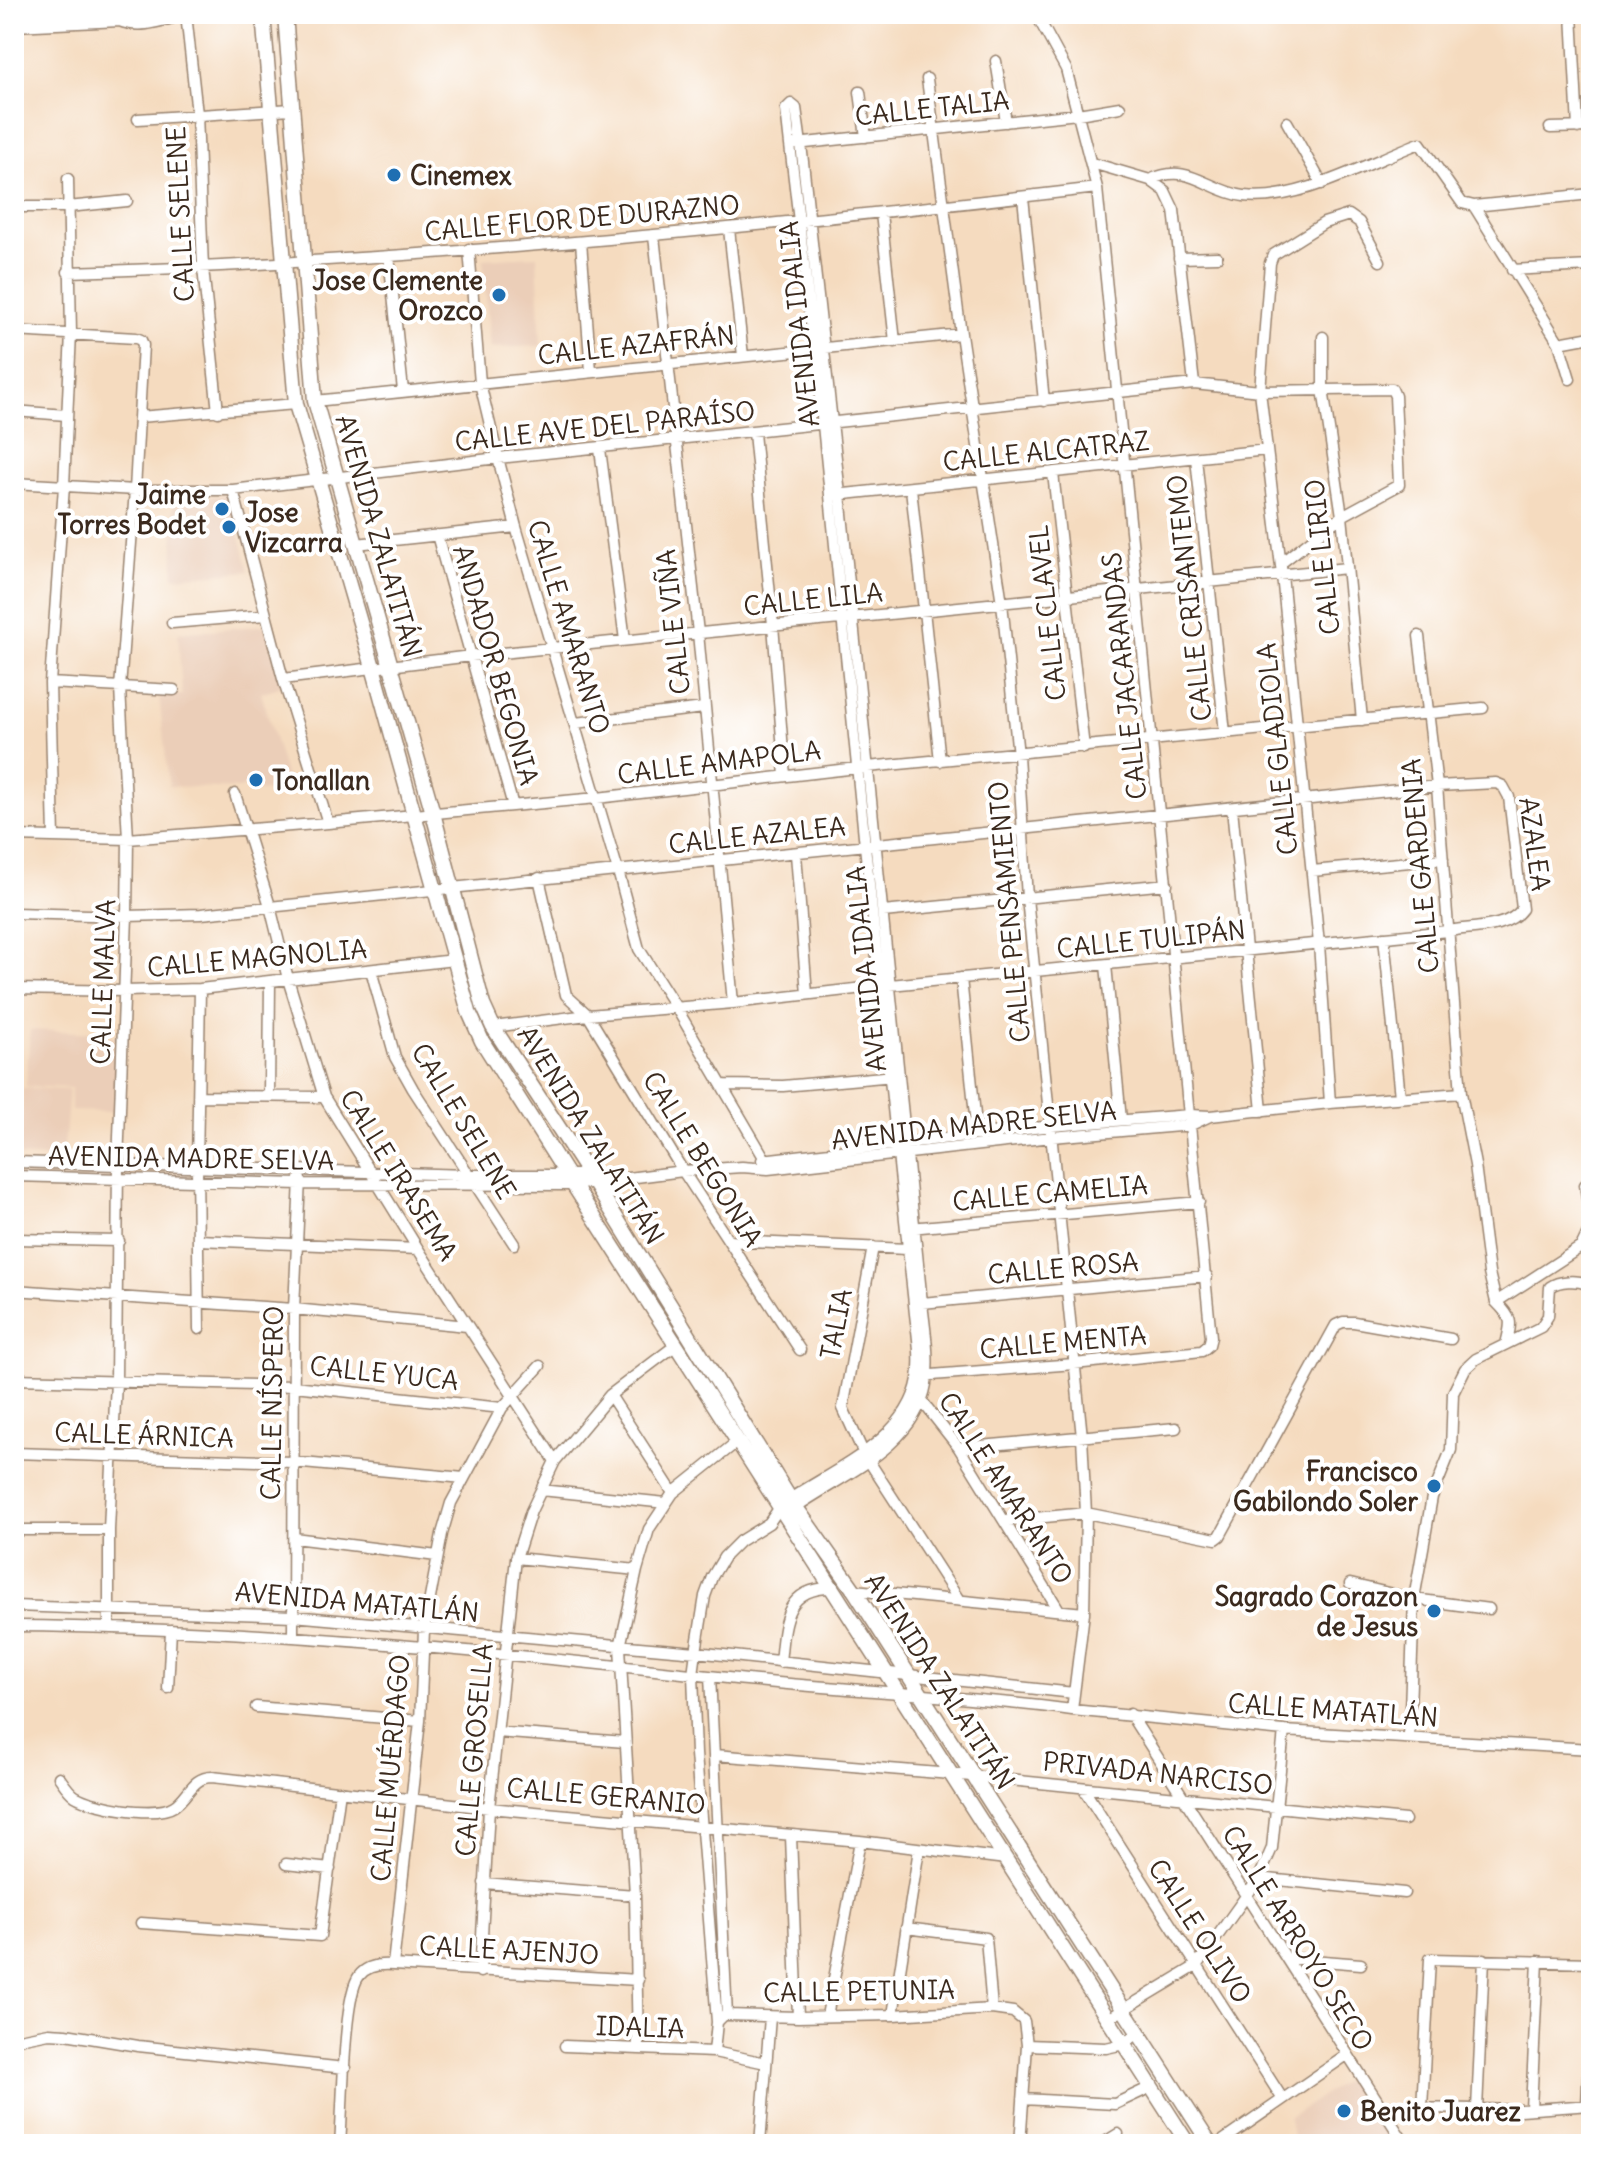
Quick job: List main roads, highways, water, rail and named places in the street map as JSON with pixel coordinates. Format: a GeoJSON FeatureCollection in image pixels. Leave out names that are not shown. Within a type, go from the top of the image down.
{"type":"FeatureCollection","features":[{"type":"Feature","properties":{"kind":"place","name":"Cinemex"},"geometry":{"type":"Point","coordinates":[394,175]}},
{"type":"Feature","properties":{"kind":"place","name":"Jose Clemente Orozco"},"geometry":{"type":"Point","coordinates":[499,295]}},
{"type":"Feature","properties":{"kind":"place","name":"Jaime Torres Bodet"},"geometry":{"type":"Point","coordinates":[222,509]}},
{"type":"Feature","properties":{"kind":"place","name":"Jose Vizcarra"},"geometry":{"type":"Point","coordinates":[229,527]}},
{"type":"Feature","properties":{"kind":"place","name":"Tonallan"},"geometry":{"type":"Point","coordinates":[256,780]}},
{"type":"Feature","properties":{"kind":"place","name":"Francisco Gabilondo Soler"},"geometry":{"type":"Point","coordinates":[1434,1486]}},
{"type":"Feature","properties":{"kind":"place","name":"Sagrado Corazon de Jesus"},"geometry":{"type":"Point","coordinates":[1434,1611]}},
{"type":"Feature","properties":{"kind":"place","name":"Benito Juarez"},"geometry":{"type":"Point","coordinates":[1344,2111]}}]}
